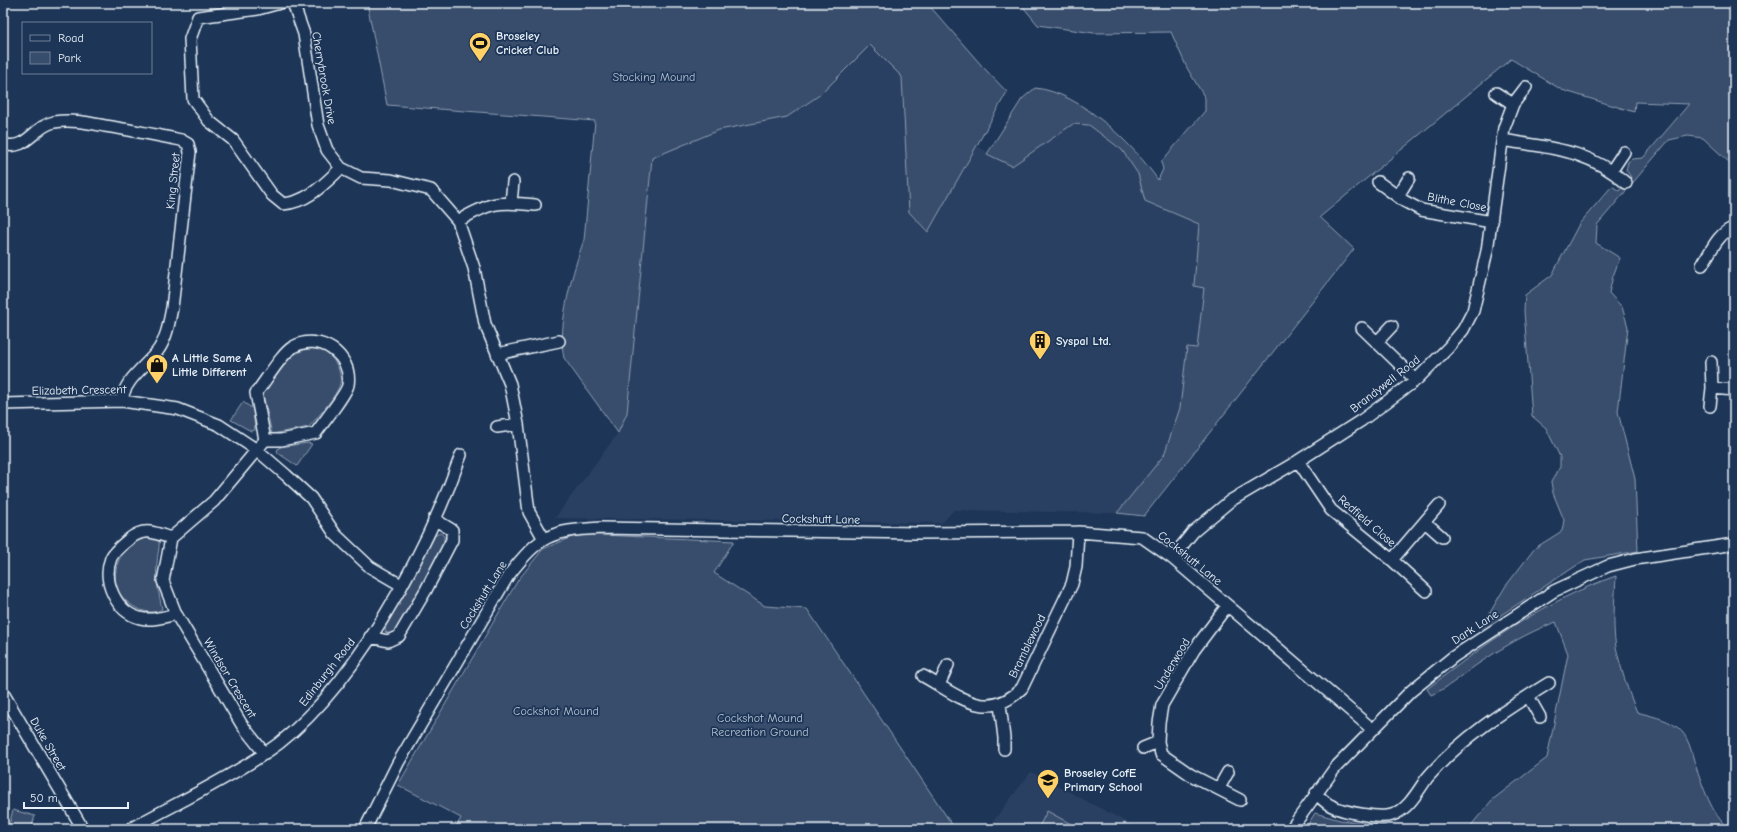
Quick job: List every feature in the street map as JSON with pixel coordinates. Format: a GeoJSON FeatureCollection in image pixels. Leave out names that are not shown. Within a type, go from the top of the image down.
{"type":"FeatureCollection","features":[{"type":"Feature","properties":{"kind":"street"},"geometry":{"type":"LineString","coordinates":[[280,3],[258,9],[198,17],[190,39],[193,99],[209,121],[233,140],[272,195],[283,204],[294,203],[315,192],[341,168]]}},
{"type":"Feature","properties":{"kind":"street","name":"Cherrybrook Drive"},"geometry":{"type":"LineString","coordinates":[[293,3],[304,34],[318,125],[327,150],[341,168],[361,178],[391,180],[430,190],[458,221],[474,268],[485,324],[510,384],[518,424],[528,512],[544,539]]}},
{"type":"Feature","properties":{"kind":"street","name":"Brandywell Road"},"geometry":{"type":"LineString","coordinates":[[1172,558],[1193,532],[1230,501],[1298,461],[1362,420],[1416,380],[1448,348],[1463,330],[1472,312],[1492,222],[1504,128],[1513,104],[1526,87]]}},
{"type":"Feature","properties":{"kind":"street"},"geometry":{"type":"LineString","coordinates":[[1496,93],[1513,104]]}},
{"type":"Feature","properties":{"kind":"street","name":"King Street"},"geometry":{"type":"LineString","coordinates":[[3,144],[16,145],[25,141],[42,127],[53,122],[73,121],[181,140],[188,144],[190,152],[172,308],[166,333],[160,348],[124,388],[122,401]]}},
{"type":"Feature","properties":{"kind":"street"},"geometry":{"type":"LineString","coordinates":[[1502,140],[1580,154],[1612,170],[1626,183]]}},
{"type":"Feature","properties":{"kind":"street"},"geometry":{"type":"LineString","coordinates":[[1612,170],[1624,152]]}},
{"type":"Feature","properties":{"kind":"street"},"geometry":{"type":"LineString","coordinates":[[1398,196],[1409,178]]}},
{"type":"Feature","properties":{"kind":"street"},"geometry":{"type":"LineString","coordinates":[[511,203],[513,182]]}},
{"type":"Feature","properties":{"kind":"street","name":"Blithe Close"},"geometry":{"type":"LineString","coordinates":[[1378,182],[1421,210],[1492,222]]}},
{"type":"Feature","properties":{"kind":"street"},"geometry":{"type":"LineString","coordinates":[[458,221],[479,209],[501,202],[535,205]]}},
{"type":"Feature","properties":{"kind":"street"},"geometry":{"type":"LineString","coordinates":[[1702,265],[1720,236],[1729,229],[1734,228]]}},
{"type":"Feature","properties":{"kind":"street"},"geometry":{"type":"LineString","coordinates":[[1377,342],[1392,326]]}},
{"type":"Feature","properties":{"kind":"street"},"geometry":{"type":"LineString","coordinates":[[1362,328],[1416,380]]}},
{"type":"Feature","properties":{"kind":"street"},"geometry":{"type":"LineString","coordinates":[[497,354],[559,341]]}},
{"type":"Feature","properties":{"kind":"street"},"geometry":{"type":"LineString","coordinates":[[176,614],[154,619],[139,618],[128,613],[118,603],[111,590],[109,578],[112,558],[118,550],[136,534],[149,531],[171,538],[214,501],[265,440],[281,440],[316,433],[348,386],[348,374],[338,352],[328,345],[314,342],[301,343],[292,347],[285,354],[256,393],[265,440]]}},
{"type":"Feature","properties":{"kind":"street"},"geometry":{"type":"LineString","coordinates":[[1710,362],[1712,388],[1710,406]]}},
{"type":"Feature","properties":{"kind":"street"},"geometry":{"type":"LineString","coordinates":[[1712,388],[1734,390]]}},
{"type":"Feature","properties":{"kind":"street","name":"Elizabeth Crescent"},"geometry":{"type":"LineString","coordinates":[[3,404],[122,401],[178,409],[219,426],[256,450],[311,498],[335,534],[370,567],[401,585]]}},
{"type":"Feature","properties":{"kind":"street"},"geometry":{"type":"LineString","coordinates":[[497,427],[518,424]]}},
{"type":"Feature","properties":{"kind":"street","name":"Edinburgh Road"},"geometry":{"type":"LineString","coordinates":[[130,829],[265,754],[294,731],[322,703],[358,658],[401,585],[448,492],[461,455]]}},
{"type":"Feature","properties":{"kind":"street","name":"Redfield Close"},"geometry":{"type":"LineString","coordinates":[[1298,461],[1331,510],[1392,560],[1426,591]]}},
{"type":"Feature","properties":{"kind":"street","name":"Redfield Close"},"geometry":{"type":"LineString","coordinates":[[1392,560],[1439,505]]}},
{"type":"Feature","properties":{"kind":"street"},"geometry":{"type":"LineString","coordinates":[[370,637],[388,641],[399,636],[426,590],[452,540],[452,530],[434,519]]}},
{"type":"Feature","properties":{"kind":"street"},"geometry":{"type":"LineString","coordinates":[[1425,522],[1442,537]]}},
{"type":"Feature","properties":{"kind":"street","name":"Cockshutt Lane"},"geometry":{"type":"LineString","coordinates":[[364,829],[398,763],[508,576],[531,548],[544,539],[567,530],[600,528],[919,533],[1078,532],[1142,537],[1172,558],[1372,729]]}},
{"type":"Feature","properties":{"kind":"street","name":"Bramblewood"},"geometry":{"type":"LineString","coordinates":[[923,676],[972,703],[988,707],[1000,704],[1012,698],[1022,688],[1072,584],[1076,567],[1078,532]]}},
{"type":"Feature","properties":{"kind":"street","name":"Windsor Crescent"},"geometry":{"type":"LineString","coordinates":[[171,538],[163,581],[176,614],[242,725],[265,754]]}},
{"type":"Feature","properties":{"kind":"street","name":"Dark Lane"},"geometry":{"type":"LineString","coordinates":[[1291,829],[1316,792],[1335,768],[1411,690],[1453,657],[1554,591],[1595,571],[1635,559],[1734,544]]}},
{"type":"Feature","properties":{"kind":"street","name":"Underwood"},"geometry":{"type":"LineString","coordinates":[[1158,742],[1162,705],[1194,650],[1227,606]]}},
{"type":"Feature","properties":{"kind":"street"},"geometry":{"type":"LineString","coordinates":[[939,685],[948,665]]}},
{"type":"Feature","properties":{"kind":"street"},"geometry":{"type":"LineString","coordinates":[[1316,792],[1324,801],[1333,807],[1371,816],[1392,816],[1408,803],[1448,755],[1506,708],[1549,683]]}},
{"type":"Feature","properties":{"kind":"street","name":"Duke Street"},"geometry":{"type":"LineString","coordinates":[[3,693],[83,829]]}},
{"type":"Feature","properties":{"kind":"street"},"geometry":{"type":"LineString","coordinates":[[1528,696],[1540,717]]}},
{"type":"Feature","properties":{"kind":"street"},"geometry":{"type":"LineString","coordinates":[[1000,704],[1004,750]]}},
{"type":"Feature","properties":{"kind":"street"},"geometry":{"type":"LineString","coordinates":[[1143,748],[1158,742],[1161,754],[1191,775],[1240,800]]}},
{"type":"Feature","properties":{"kind":"street"},"geometry":{"type":"LineString","coordinates":[[1219,788],[1228,772]]}},
{"type":"Feature","properties":{"kind":"shaded area"},"geometry":{"type":"Polygon","coordinates":[[[870,45],[902,77],[909,211],[928,232],[977,146],[1013,166],[1073,124],[1089,125],[1122,150],[1138,174],[1145,201],[1199,224],[1194,286],[1204,287],[1197,348],[1187,347],[1180,408],[1164,455],[1117,513],[954,510],[942,523],[555,518],[618,433],[627,413],[652,158],[719,130],[787,117],[821,94],[870,45]]]}},
{"type":"Feature","properties":{"kind":"shaded area","name":"Broseley CofE Primary School"},"geometry":{"type":"Polygon","coordinates":[[[1031,772],[1140,829],[987,829],[1031,772]]]}},
{"type":"Feature","properties":{"kind":"green space","name":"Stocking Mound"},"geometry":{"type":"Polygon","coordinates":[[[367,3],[927,3],[1007,92],[928,232],[909,212],[902,77],[870,45],[821,94],[787,117],[719,130],[652,158],[627,413],[618,433],[564,358],[562,345],[567,298],[584,240],[595,121],[387,105],[367,3]]]}},
{"type":"Feature","properties":{"kind":"green space"},"geometry":{"type":"Polygon","coordinates":[[[1020,3],[1734,3],[1734,161],[1731,164],[1703,138],[1688,136],[1669,140],[1597,225],[1596,243],[1620,258],[1613,276],[1609,293],[1622,307],[1628,327],[1618,412],[1635,479],[1638,551],[1585,560],[1481,628],[1505,587],[1535,548],[1562,531],[1564,520],[1553,493],[1551,482],[1560,467],[1560,457],[1546,428],[1532,416],[1524,311],[1525,295],[1552,275],[1579,224],[1612,186],[1619,191],[1631,177],[1626,170],[1628,162],[1632,159],[1643,158],[1689,104],[1635,102],[1634,112],[1562,90],[1511,59],[1320,217],[1354,249],[1144,516],[1117,513],[1164,455],[1180,408],[1187,347],[1197,348],[1204,288],[1194,286],[1199,224],[1145,201],[1138,174],[1122,150],[1089,125],[1073,124],[1012,166],[987,154],[1022,99],[1035,88],[1052,92],[1070,99],[1104,122],[1135,151],[1158,180],[1163,169],[1161,162],[1205,111],[1205,98],[1187,68],[1171,32],[1094,33],[1038,25],[1020,3]]]}},
{"type":"Feature","properties":{"kind":"green space"},"geometry":{"type":"Polygon","coordinates":[[[308,349],[323,351],[333,359],[337,365],[340,377],[338,389],[309,427],[272,434],[263,394],[287,361],[300,352],[308,349]]]}},
{"type":"Feature","properties":{"kind":"green space"},"geometry":{"type":"Polygon","coordinates":[[[243,402],[253,409],[255,430],[251,431],[231,420],[243,402]]]}},
{"type":"Feature","properties":{"kind":"green space"},"geometry":{"type":"Polygon","coordinates":[[[308,443],[312,444],[297,466],[278,453],[277,450],[280,447],[308,443]]]}},
{"type":"Feature","properties":{"kind":"green space"},"geometry":{"type":"Polygon","coordinates":[[[440,533],[444,536],[444,545],[397,629],[391,634],[385,632],[386,625],[434,536],[440,533]]]}},
{"type":"Feature","properties":{"kind":"green space"},"geometry":{"type":"Polygon","coordinates":[[[579,534],[734,541],[714,573],[765,606],[807,609],[953,826],[953,829],[455,829],[461,818],[398,785],[518,580],[543,549],[579,534]]]}},
{"type":"Feature","properties":{"kind":"green space"},"geometry":{"type":"Polygon","coordinates":[[[153,538],[159,541],[157,575],[162,609],[156,612],[150,612],[136,608],[124,599],[117,588],[116,573],[117,566],[123,552],[128,547],[141,539],[153,538]]]}},
{"type":"Feature","properties":{"kind":"green space"},"geometry":{"type":"Polygon","coordinates":[[[1616,576],[1614,621],[1616,647],[1625,680],[1637,712],[1668,721],[1681,731],[1689,744],[1712,808],[1729,829],[1468,829],[1492,800],[1547,758],[1568,654],[1556,622],[1504,647],[1437,692],[1431,695],[1427,689],[1471,656],[1540,610],[1565,597],[1616,576]]]}},
{"type":"Feature","properties":{"kind":"green space"},"geometry":{"type":"Polygon","coordinates":[[[13,810],[35,816],[31,829],[8,829],[13,810]]]}},
{"type":"Feature","properties":{"kind":"green space"},"geometry":{"type":"Polygon","coordinates":[[[1047,811],[1080,829],[1038,829],[1047,811]]]}},
{"type":"Feature","properties":{"kind":"green space"},"geometry":{"type":"Polygon","coordinates":[[[1315,813],[1340,820],[1386,826],[1388,829],[1305,829],[1315,813]]]}},
{"type":"Feature","properties":{"kind":"place","name":"Broseley Cricket Club"},"geometry":{"type":"Point","coordinates":[480,62]}},
{"type":"Feature","properties":{"kind":"place","name":"Syspal Ltd."},"geometry":{"type":"Point","coordinates":[1040,360]}},
{"type":"Feature","properties":{"kind":"place","name":"A Little Same A Little Different"},"geometry":{"type":"Point","coordinates":[157,384]}},
{"type":"Feature","properties":{"kind":"place","name":"Broseley CofE Primary School"},"geometry":{"type":"Point","coordinates":[1048,800]}},
{"type":"Feature","properties":{"kind":"park label","name":"Cockshot Mound"},"geometry":{"type":"Point","coordinates":[556,711]}},
{"type":"Feature","properties":{"kind":"park label","name":"Cockshot Mound Recreation Ground"},"geometry":{"type":"Point","coordinates":[760,725]}}]}
